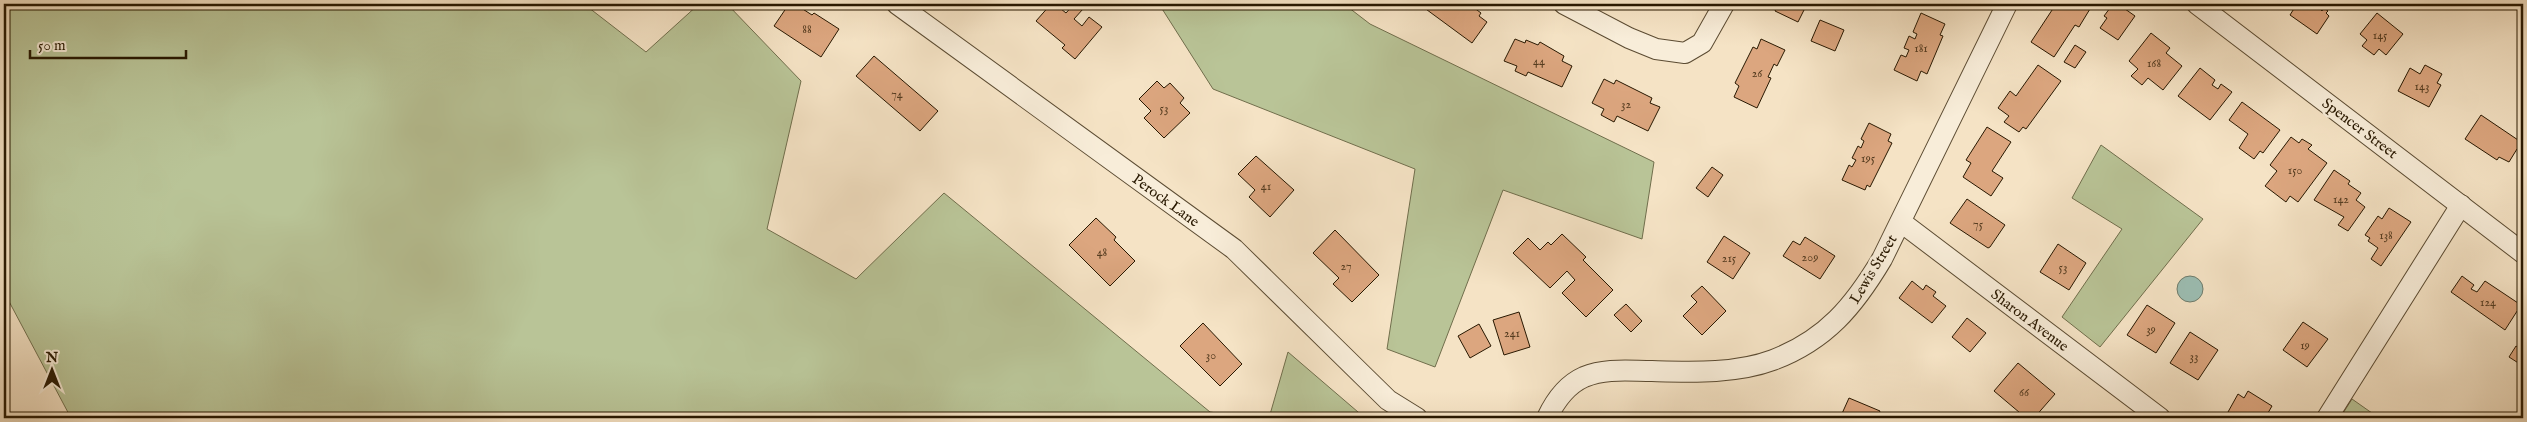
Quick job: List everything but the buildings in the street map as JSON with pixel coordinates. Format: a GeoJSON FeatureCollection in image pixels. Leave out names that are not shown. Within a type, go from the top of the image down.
{"type":"FeatureCollection","features":[{"type":"Feature","properties":{"kind":"street","name":"Perock Lane"},"geometry":{"type":"LineString","coordinates":[[897,4],[1234,249],[1388,400],[1417,418]]}},
{"type":"Feature","properties":{"kind":"street"},"geometry":{"type":"LineString","coordinates":[[1564,4],[1636,41],[1656,49],[1685,54],[1702,43],[1724,4]]}},
{"type":"Feature","properties":{"kind":"street","name":"Lewis Street"},"geometry":{"type":"LineString","coordinates":[[1547,418],[1554,403],[1563,392],[1584,377],[1599,372],[1709,370],[1744,367],[1771,361],[1800,348],[1821,334],[1844,314],[1862,292],[1901,222],[2007,4]]}},
{"type":"Feature","properties":{"kind":"street","name":"Spencer Street"},"geometry":{"type":"LineString","coordinates":[[2197,4],[2523,253]]}},
{"type":"Feature","properties":{"kind":"street"},"geometry":{"type":"LineString","coordinates":[[2326,418],[2461,205]]}},
{"type":"Feature","properties":{"kind":"street","name":"Sharon Avenue"},"geometry":{"type":"LineString","coordinates":[[1901,222],[2160,418]]}},
{"type":"Feature","properties":{"kind":"green space"},"geometry":{"type":"Polygon","coordinates":[[[4,4],[584,4],[646,52],[699,4],[727,4],[801,81],[767,229],[856,279],[944,193],[1210,412],[1251,418],[71,418],[4,292],[4,4]]]}},
{"type":"Feature","properties":{"kind":"green space"},"geometry":{"type":"Polygon","coordinates":[[[1159,4],[1344,4],[1370,24],[1654,162],[1642,239],[1503,190],[1435,367],[1387,349],[1415,169],[1213,89],[1159,4]]]}},
{"type":"Feature","properties":{"kind":"green space"},"geometry":{"type":"Polygon","coordinates":[[[2101,145],[2203,219],[2100,347],[2062,317],[2122,229],[2072,198],[2101,145]]]}},
{"type":"Feature","properties":{"kind":"green space"},"geometry":{"type":"Polygon","coordinates":[[[1288,352],[1365,418],[1269,418],[1288,352]]]}},
{"type":"Feature","properties":{"kind":"green space"},"geometry":{"type":"Polygon","coordinates":[[[2352,399],[2379,418],[2340,418],[2352,399]]]}},
{"type":"Feature","properties":{"kind":"water"},"geometry":{"type":"Polygon","coordinates":[[[2190,276],[2199,280],[2203,289],[2199,298],[2190,302],[2181,298],[2177,289],[2181,280],[2190,276]]]}}]}
